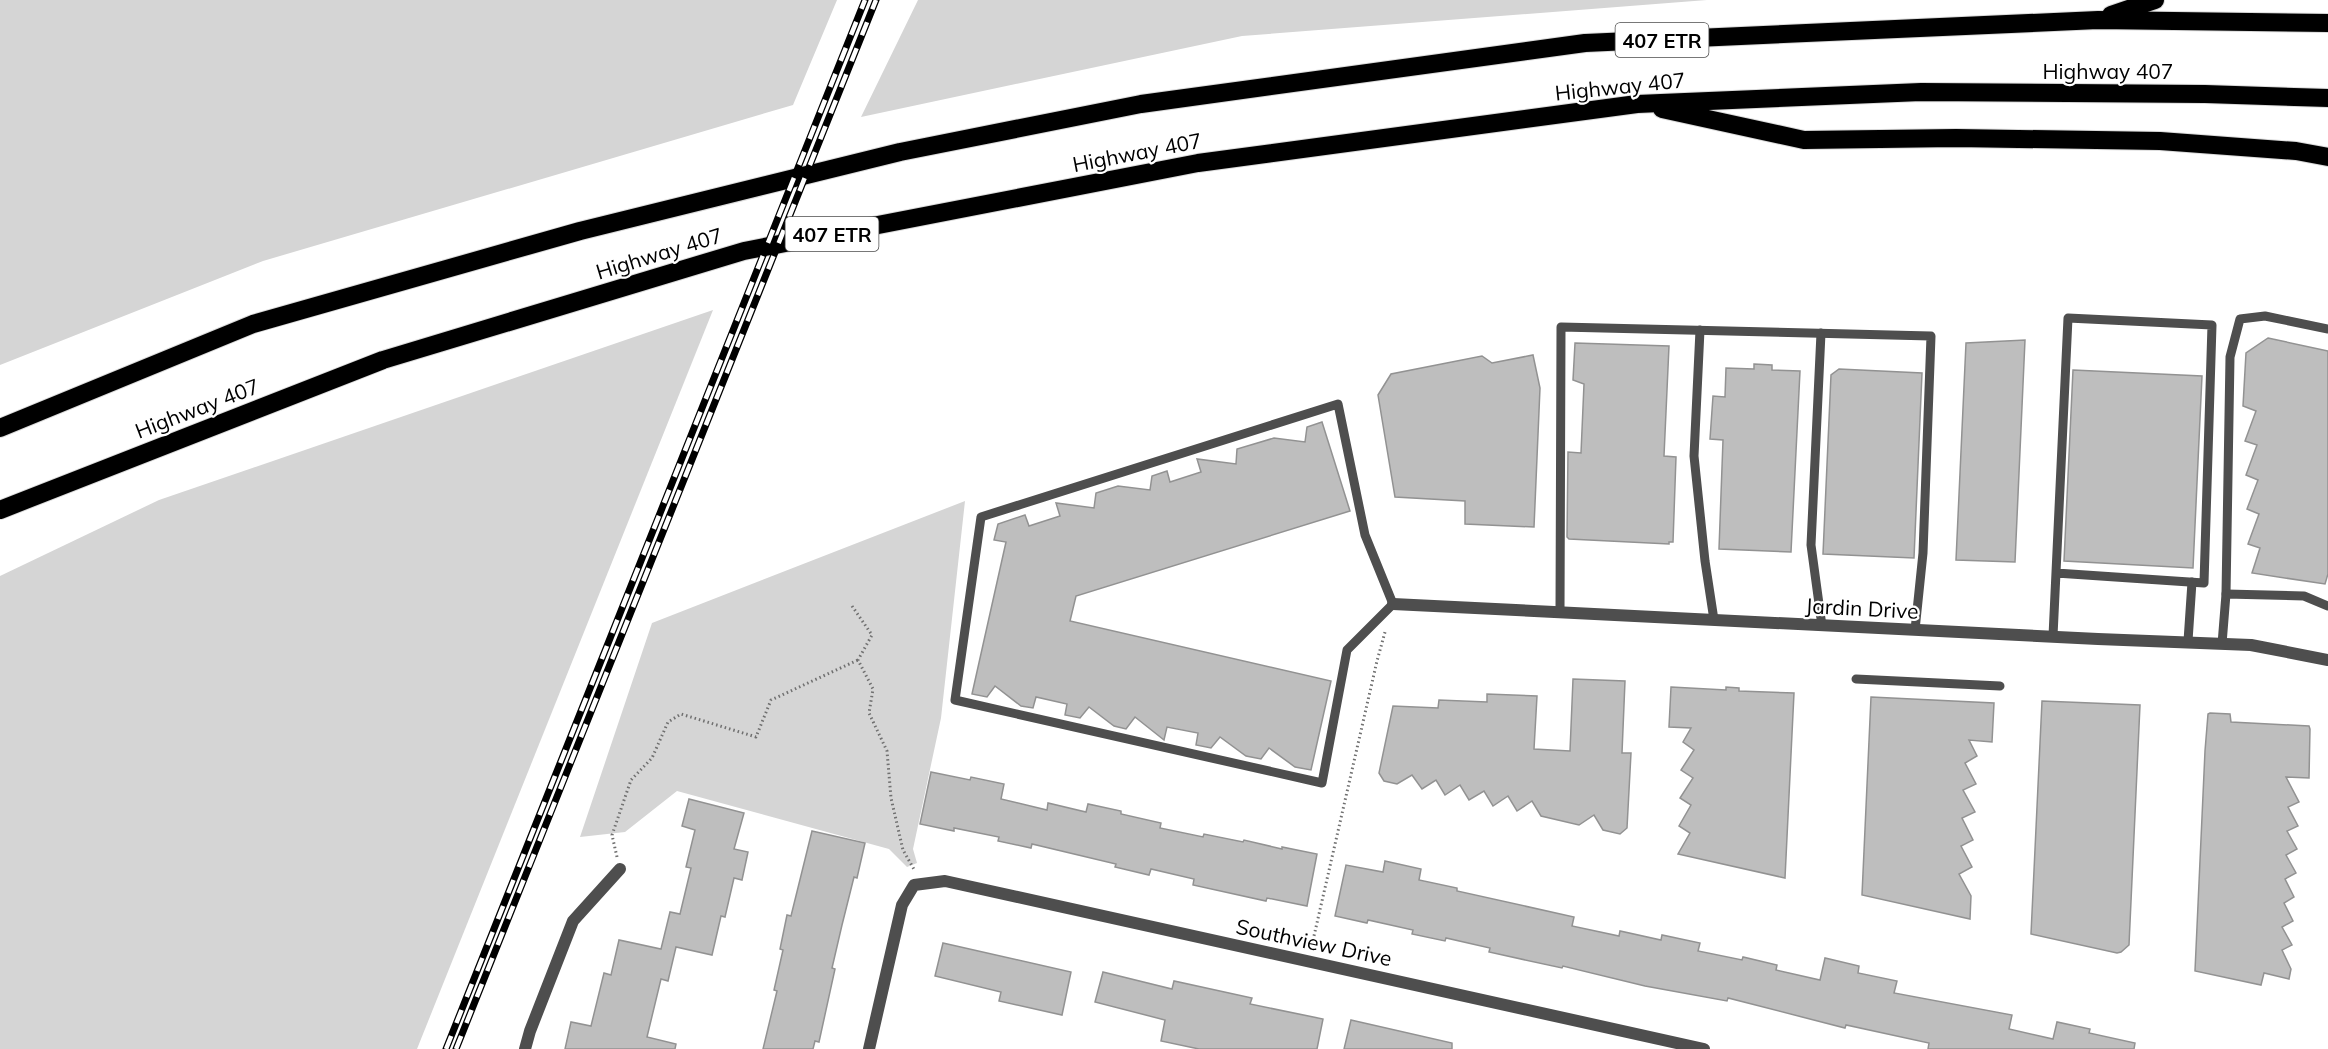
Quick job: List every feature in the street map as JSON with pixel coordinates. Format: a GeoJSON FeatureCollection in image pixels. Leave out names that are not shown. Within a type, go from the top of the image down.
{"type":"FeatureCollection","features":[{"type":"Feature","properties":{"kind":"highway"},"geometry":{"type":"LineString","coordinates":[[2098,20],[2155,0]]}},
{"type":"Feature","properties":{"kind":"highway","name":"Highway 407"},"geometry":{"type":"LineString","coordinates":[[0,428],[253,324],[569,234],[900,152],[1141,104],[1585,43],[2098,20],[2328,23]]}},
{"type":"Feature","properties":{"kind":"highway","name":"Highway 407"},"geometry":{"type":"LineString","coordinates":[[0,510],[383,360],[744,251],[1198,163],[1637,104],[1921,92],[2205,94],[2328,98]]}},
{"type":"Feature","properties":{"kind":"highway"},"geometry":{"type":"LineString","coordinates":[[1637,104],[1804,140],[1956,138],[2160,141],[2296,151],[2328,157]]}},
{"type":"Feature","properties":{"kind":"street","name":"Jardin Drive"},"geometry":{"type":"LineString","coordinates":[[1393,604],[1822,626],[2188,641],[2271,648],[2328,660]]}},
{"type":"Feature","properties":{"kind":"street"},"geometry":{"type":"LineString","coordinates":[[525,1049],[573,921],[620,869]]}},
{"type":"Feature","properties":{"kind":"street","name":"Southview Drive"},"geometry":{"type":"LineString","coordinates":[[918,884],[945,881],[1704,1049]]}},
{"type":"Feature","properties":{"kind":"street"},"geometry":{"type":"LineString","coordinates":[[869,1049],[902,905],[918,884]]}},
{"type":"Feature","properties":{"kind":"lane"},"geometry":{"type":"LineString","coordinates":[[2222,644],[2226,594],[2230,357],[2240,320],[2265,316],[2328,329]]}},
{"type":"Feature","properties":{"kind":"lane"},"geometry":{"type":"LineString","coordinates":[[2053,636],[2068,318],[2212,325],[2204,583],[2056,573]]}},
{"type":"Feature","properties":{"kind":"lane"},"geometry":{"type":"LineString","coordinates":[[1560,613],[1561,327],[1931,336],[1923,553],[1915,630]]}},
{"type":"Feature","properties":{"kind":"lane"},"geometry":{"type":"LineString","coordinates":[[1700,330],[1694,456],[1714,620]]}},
{"type":"Feature","properties":{"kind":"lane"},"geometry":{"type":"LineString","coordinates":[[1821,333],[1811,545],[1822,626]]}},
{"type":"Feature","properties":{"kind":"lane"},"geometry":{"type":"LineString","coordinates":[[1338,404],[1365,535],[1393,604],[1347,650],[1322,783],[955,700],[981,517],[1338,404]]}},
{"type":"Feature","properties":{"kind":"lane"},"geometry":{"type":"LineString","coordinates":[[2188,641],[2192,582]]}},
{"type":"Feature","properties":{"kind":"lane"},"geometry":{"type":"LineString","coordinates":[[2226,594],[2304,596],[2328,606]]}},
{"type":"Feature","properties":{"kind":"lane"},"geometry":{"type":"LineString","coordinates":[[1856,679],[2000,686]]}},
{"type":"Feature","properties":{"kind":"path"},"geometry":{"type":"LineString","coordinates":[[1309,960],[1377,661],[1393,604]]}},
{"type":"Feature","properties":{"kind":"path"},"geometry":{"type":"LineString","coordinates":[[620,869],[612,835],[631,780],[652,758],[668,722],[681,714],[756,737],[771,700],[858,660],[872,635],[852,606]]}},
{"type":"Feature","properties":{"kind":"path"},"geometry":{"type":"LineString","coordinates":[[858,660],[873,689],[869,713],[887,751],[891,798],[903,850],[918,884]]}},
{"type":"Feature","properties":{"kind":"shaded area"},"geometry":{"type":"Polygon","coordinates":[[[0,0],[837,0],[793,105],[263,261],[0,365],[0,0]]]}},
{"type":"Feature","properties":{"kind":"shaded area"},"geometry":{"type":"Polygon","coordinates":[[[918,0],[1707,0],[1242,36],[861,117],[918,0]]]}},
{"type":"Feature","properties":{"kind":"shaded area"},"geometry":{"type":"Polygon","coordinates":[[[713,310],[417,1049],[0,1049],[0,576],[159,500],[713,310]]]}},
{"type":"Feature","properties":{"kind":"shaded area"},"geometry":{"type":"Polygon","coordinates":[[[965,501],[941,718],[913,849],[917,863],[907,867],[889,849],[677,791],[625,832],[580,837],[652,623],[965,501]]]}},
{"type":"Feature","properties":{"kind":"building"},"geometry":{"type":"Polygon","coordinates":[[[2268,338],[2328,351],[2328,574],[2325,584],[2252,573],[2260,548],[2248,544],[2259,514],[2247,509],[2258,480],[2246,475],[2257,445],[2245,441],[2256,411],[2243,406],[2246,353],[2268,338]]]}},
{"type":"Feature","properties":{"kind":"building"},"geometry":{"type":"Polygon","coordinates":[[[2025,340],[2015,562],[1956,560],[1966,343],[2025,340]]]}},
{"type":"Feature","properties":{"kind":"building"},"geometry":{"type":"Polygon","coordinates":[[[1575,343],[1669,346],[1664,456],[1676,457],[1673,542],[1669,544],[1569,539],[1567,537],[1568,452],[1581,453],[1584,384],[1573,380],[1575,343]]]}},
{"type":"Feature","properties":{"kind":"building"},"geometry":{"type":"Polygon","coordinates":[[[1533,355],[1540,388],[1534,527],[1465,524],[1465,501],[1395,497],[1378,395],[1391,374],[1482,356],[1492,363],[1533,355]]]}},
{"type":"Feature","properties":{"kind":"building"},"geometry":{"type":"Polygon","coordinates":[[[1754,364],[1772,365],[1772,370],[1800,371],[1791,552],[1719,549],[1723,440],[1710,439],[1713,396],[1725,397],[1726,368],[1754,369],[1754,364]]]}},
{"type":"Feature","properties":{"kind":"building"},"geometry":{"type":"Polygon","coordinates":[[[1839,369],[1922,373],[1914,558],[1823,554],[1831,375],[1839,369]]]}},
{"type":"Feature","properties":{"kind":"building"},"geometry":{"type":"Polygon","coordinates":[[[2073,370],[2202,376],[2193,568],[2064,561],[2073,370]]]}},
{"type":"Feature","properties":{"kind":"building"},"geometry":{"type":"Polygon","coordinates":[[[1322,422],[1350,511],[1076,596],[1070,621],[1331,681],[1311,770],[1295,767],[1269,748],[1261,759],[1246,756],[1220,737],[1211,748],[1196,745],[1198,733],[1167,727],[1164,740],[1135,717],[1126,729],[1114,726],[1089,707],[1080,718],[1065,715],[1067,704],[1036,697],[1033,708],[1021,706],[995,686],[987,697],[972,694],[1006,542],[994,540],[998,524],[1025,515],[1029,526],[1060,516],[1056,503],[1094,508],[1096,493],[1118,486],[1150,490],[1152,476],[1167,471],[1170,482],[1201,472],[1197,459],[1236,464],[1237,449],[1274,438],[1305,442],[1307,427],[1322,422]]]}},
{"type":"Feature","properties":{"kind":"building"},"geometry":{"type":"Polygon","coordinates":[[[1573,679],[1625,681],[1622,753],[1631,753],[1627,828],[1620,834],[1603,830],[1594,815],[1579,825],[1541,816],[1532,801],[1517,811],[1508,796],[1493,806],[1484,791],[1469,800],[1460,785],[1445,795],[1436,780],[1422,789],[1412,775],[1397,784],[1384,781],[1379,773],[1393,706],[1438,708],[1439,700],[1487,702],[1487,694],[1537,696],[1534,749],[1570,751],[1573,679]]]}},
{"type":"Feature","properties":{"kind":"building"},"geometry":{"type":"Polygon","coordinates":[[[1671,687],[1726,690],[1726,687],[1739,688],[1739,691],[1794,693],[1785,878],[1678,854],[1690,833],[1679,826],[1691,805],[1680,798],[1693,778],[1681,770],[1694,750],[1683,742],[1691,728],[1669,727],[1671,687]]]}},
{"type":"Feature","properties":{"kind":"building"},"geometry":{"type":"Polygon","coordinates":[[[1871,697],[1994,703],[1992,742],[1969,740],[1977,756],[1965,763],[1976,784],[1963,790],[1975,812],[1962,818],[1973,840],[1961,846],[1972,867],[1959,874],[1971,896],[1970,919],[1862,895],[1871,697]]]}},
{"type":"Feature","properties":{"kind":"building"},"geometry":{"type":"Polygon","coordinates":[[[2042,701],[2140,705],[2129,945],[2121,952],[2031,934],[2042,701]]]}},
{"type":"Feature","properties":{"kind":"building"},"geometry":{"type":"Polygon","coordinates":[[[2208,714],[2230,714],[2231,722],[2309,726],[2310,729],[2309,778],[2286,777],[2299,802],[2288,807],[2298,826],[2287,831],[2297,849],[2286,855],[2296,873],[2285,879],[2294,897],[2284,903],[2293,921],[2282,927],[2292,945],[2282,950],[2291,969],[2289,979],[2264,973],[2261,985],[2195,971],[2205,751],[2208,714]]]}},
{"type":"Feature","properties":{"kind":"building"},"geometry":{"type":"Polygon","coordinates":[[[931,772],[1004,784],[1001,799],[1047,810],[1048,803],[1086,812],[1088,804],[1161,823],[1160,828],[1203,837],[1204,834],[1243,842],[1244,840],[1317,854],[1307,906],[1267,898],[1266,901],[1193,885],[1194,879],[1151,869],[1149,875],[1115,867],[1116,864],[1032,844],[1031,848],[998,841],[999,837],[920,824],[931,772]]]}},
{"type":"Feature","properties":{"kind":"building"},"geometry":{"type":"Polygon","coordinates":[[[689,799],[744,813],[734,849],[748,852],[742,880],[734,878],[725,917],[721,916],[712,955],[676,947],[668,981],[661,979],[647,1037],[676,1044],[675,1049],[565,1049],[571,1022],[591,1026],[604,973],[611,975],[619,940],[661,949],[670,912],[680,914],[691,868],[686,867],[695,830],[682,826],[689,799]]]}},
{"type":"Feature","properties":{"kind":"building"},"geometry":{"type":"Polygon","coordinates":[[[812,831],[865,843],[857,878],[854,877],[832,968],[835,969],[819,1042],[815,1041],[813,1049],[763,1049],[777,991],[774,990],[783,950],[780,949],[787,915],[791,916],[812,831]]]}},
{"type":"Feature","properties":{"kind":"building"},"geometry":{"type":"Polygon","coordinates":[[[1385,861],[1421,869],[1419,880],[1457,888],[1457,891],[1574,917],[1572,926],[1619,936],[1620,931],[1661,940],[1662,935],[1700,943],[1698,951],[1742,960],[1743,957],[1777,965],[1776,970],[1820,980],[1825,958],[1859,966],[1858,973],[1897,981],[1894,993],[2012,1015],[2009,1029],[2053,1039],[2057,1022],[2090,1029],[2089,1033],[2135,1043],[2134,1049],[1928,1049],[1929,1043],[1846,1025],[1845,1028],[1728,998],[1727,1001],[1645,986],[1563,966],[1562,968],[1489,952],[1490,948],[1446,938],[1445,941],[1412,934],[1413,930],[1368,920],[1367,923],[1335,916],[1346,865],[1383,872],[1385,861]]]}},
{"type":"Feature","properties":{"kind":"building"},"geometry":{"type":"Polygon","coordinates":[[[943,943],[1071,972],[1062,1015],[999,1001],[1001,992],[935,976],[943,943]]]}},
{"type":"Feature","properties":{"kind":"building"},"geometry":{"type":"Polygon","coordinates":[[[1103,972],[1172,989],[1174,981],[1252,998],[1250,1004],[1323,1019],[1317,1049],[1199,1049],[1161,1041],[1165,1020],[1095,1002],[1103,972]]]}},
{"type":"Feature","properties":{"kind":"building"},"geometry":{"type":"Polygon","coordinates":[[[1351,1020],[1452,1043],[1452,1049],[1344,1049],[1351,1020]]]}},
{"type":"Feature","properties":{"kind":"railway"},"geometry":{"type":"LineString","coordinates":[[446,1049],[865,0]]}},
{"type":"Feature","properties":{"kind":"railway"},"geometry":{"type":"LineString","coordinates":[[456,1049],[876,0]]}}]}
